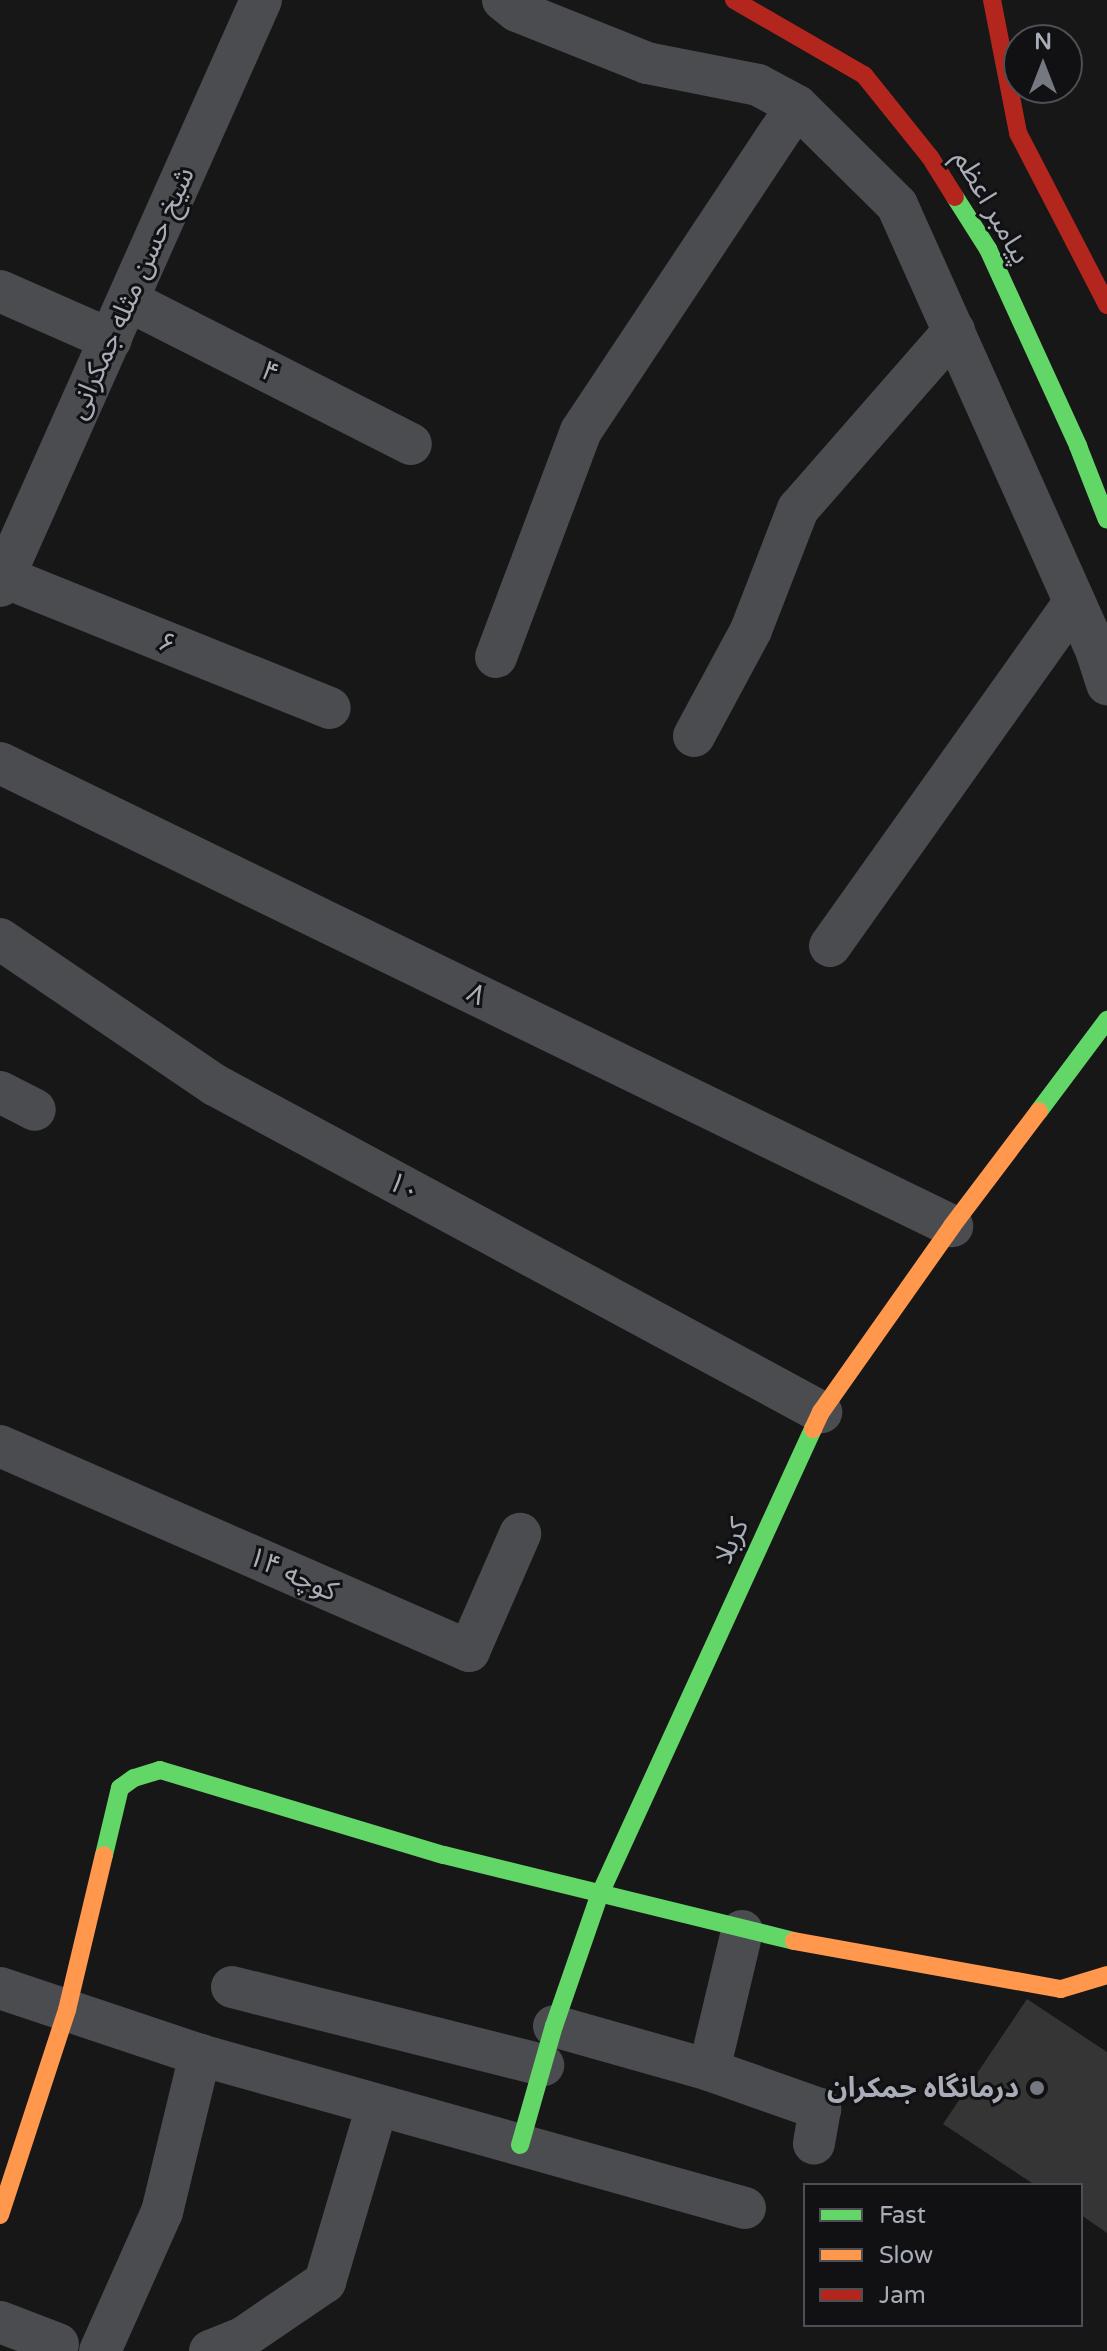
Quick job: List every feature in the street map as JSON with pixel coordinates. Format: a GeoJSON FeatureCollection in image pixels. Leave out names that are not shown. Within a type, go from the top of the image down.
{"type":"FeatureCollection","features":[{"type":"Feature","properties":{"kind":"street","name":"شیخ حسن مثله جمکرانی"},"geometry":{"type":"LineString","coordinates":[[2,581],[261,0]]}},
{"type":"Feature","properties":{"kind":"street"},"geometry":{"type":"LineString","coordinates":[[503,0],[517,11],[647,63],[758,85],[797,106],[897,205],[1107,684]]}},
{"type":"Feature","properties":{"kind":"street","name":"پیامبر اعظم"},"geometry":{"type":"LineString","coordinates":[[734,0],[864,75],[930,157],[988,249],[1078,446],[1107,520]]}},
{"type":"Feature","properties":{"kind":"street","name":"پیامبر اعظم"},"geometry":{"type":"LineString","coordinates":[[992,0],[1018,133],[1107,305]]}},
{"type":"Feature","properties":{"kind":"street"},"geometry":{"type":"LineString","coordinates":[[496,657],[581,431],[797,106]]}},
{"type":"Feature","properties":{"kind":"street"},"geometry":{"type":"LineString","coordinates":[[0,291],[111,340]]}},
{"type":"Feature","properties":{"kind":"street","name":"۴"},"geometry":{"type":"LineString","coordinates":[[129,301],[411,444]]}},
{"type":"Feature","properties":{"kind":"street"},"geometry":{"type":"LineString","coordinates":[[694,736],[751,630],[798,509],[954,331]]}},
{"type":"Feature","properties":{"kind":"street","name":"۶"},"geometry":{"type":"LineString","coordinates":[[2,581],[330,708]]}},
{"type":"Feature","properties":{"kind":"street"},"geometry":{"type":"LineString","coordinates":[[830,946],[1074,603]]}},
{"type":"Feature","properties":{"kind":"street","name":"۸"},"geometry":{"type":"LineString","coordinates":[[0,763],[952,1226]]}},
{"type":"Feature","properties":{"kind":"street","name":"۱۰"},"geometry":{"type":"LineString","coordinates":[[0,939],[215,1085],[821,1412]]}},
{"type":"Feature","properties":{"kind":"street","name":"کربلا"},"geometry":{"type":"LineString","coordinates":[[520,2145],[599,1896],[821,1412],[952,1226],[1107,1020]]}},
{"type":"Feature","properties":{"kind":"street","name":"کوچه ۱۴"},"geometry":{"type":"LineString","coordinates":[[0,1446],[469,1651],[520,1534]]}},
{"type":"Feature","properties":{"kind":"street"},"geometry":{"type":"LineString","coordinates":[[0,2215],[67,2010],[120,1788],[134,1778],[160,1770],[444,1855],[742,1931],[973,1976],[1061,1989],[1107,1975]]}},
{"type":"Feature","properties":{"kind":"street"},"geometry":{"type":"LineString","coordinates":[[709,2070],[742,1931]]}},
{"type":"Feature","properties":{"kind":"street"},"geometry":{"type":"LineString","coordinates":[[232,1987],[549,2046],[709,2070],[820,2109],[814,2143]]}},
{"type":"Feature","properties":{"kind":"street"},"geometry":{"type":"LineString","coordinates":[[0,1988],[200,2055],[745,2208]]}},
{"type":"Feature","properties":{"kind":"street"},"geometry":{"type":"LineString","coordinates":[[100,2351],[162,2212],[200,2055]]}},
{"type":"Feature","properties":{"kind":"street"},"geometry":{"type":"LineString","coordinates":[[210,2351],[244,2337],[325,2282],[377,2106]]}},
{"type":"Feature","properties":{"kind":"street"},"geometry":{"type":"LineString","coordinates":[[0,2322],[58,2344]]}},
{"type":"Feature","properties":{"kind":"building","name":"درمانگاه جمکران"},"geometry":{"type":"Polygon","coordinates":[[[1027,1999],[1107,2052],[1107,2233],[1083,2216],[1083,2183],[1032,2183],[943,2124],[1027,1999]]]}},
{"type":"Feature","properties":{"kind":"traffic: fast"},"geometry":{"type":"LineString","coordinates":[[955,197],[988,249],[1078,446],[1107,520]]}},
{"type":"Feature","properties":{"kind":"traffic: fast"},"geometry":{"type":"LineString","coordinates":[[1039,1111],[1107,1020]]}},
{"type":"Feature","properties":{"kind":"traffic: fast"},"geometry":{"type":"LineString","coordinates":[[520,2145],[554,2026],[599,1896],[813,1429]]}},
{"type":"Feature","properties":{"kind":"traffic: fast"},"geometry":{"type":"LineString","coordinates":[[104,1855],[120,1788],[134,1778],[160,1770],[444,1855],[794,1941]]}},
{"type":"Feature","properties":{"kind":"traffic: slow"},"geometry":{"type":"LineString","coordinates":[[813,1429],[821,1412],[952,1226],[1039,1111]]}},
{"type":"Feature","properties":{"kind":"traffic: slow"},"geometry":{"type":"LineString","coordinates":[[0,2215],[67,2010],[104,1855]]}},
{"type":"Feature","properties":{"kind":"traffic: slow"},"geometry":{"type":"LineString","coordinates":[[794,1941],[1061,1989],[1107,1975]]}},
{"type":"Feature","properties":{"kind":"traffic: jam"},"geometry":{"type":"LineString","coordinates":[[734,0],[864,75],[930,157],[955,197]]}},
{"type":"Feature","properties":{"kind":"traffic: jam"},"geometry":{"type":"LineString","coordinates":[[992,0],[1018,133],[1107,305]]}},
{"type":"Feature","properties":{"kind":"place","name":"درمانگاه جمکران"},"geometry":{"type":"Point","coordinates":[1037,2088]}}]}
